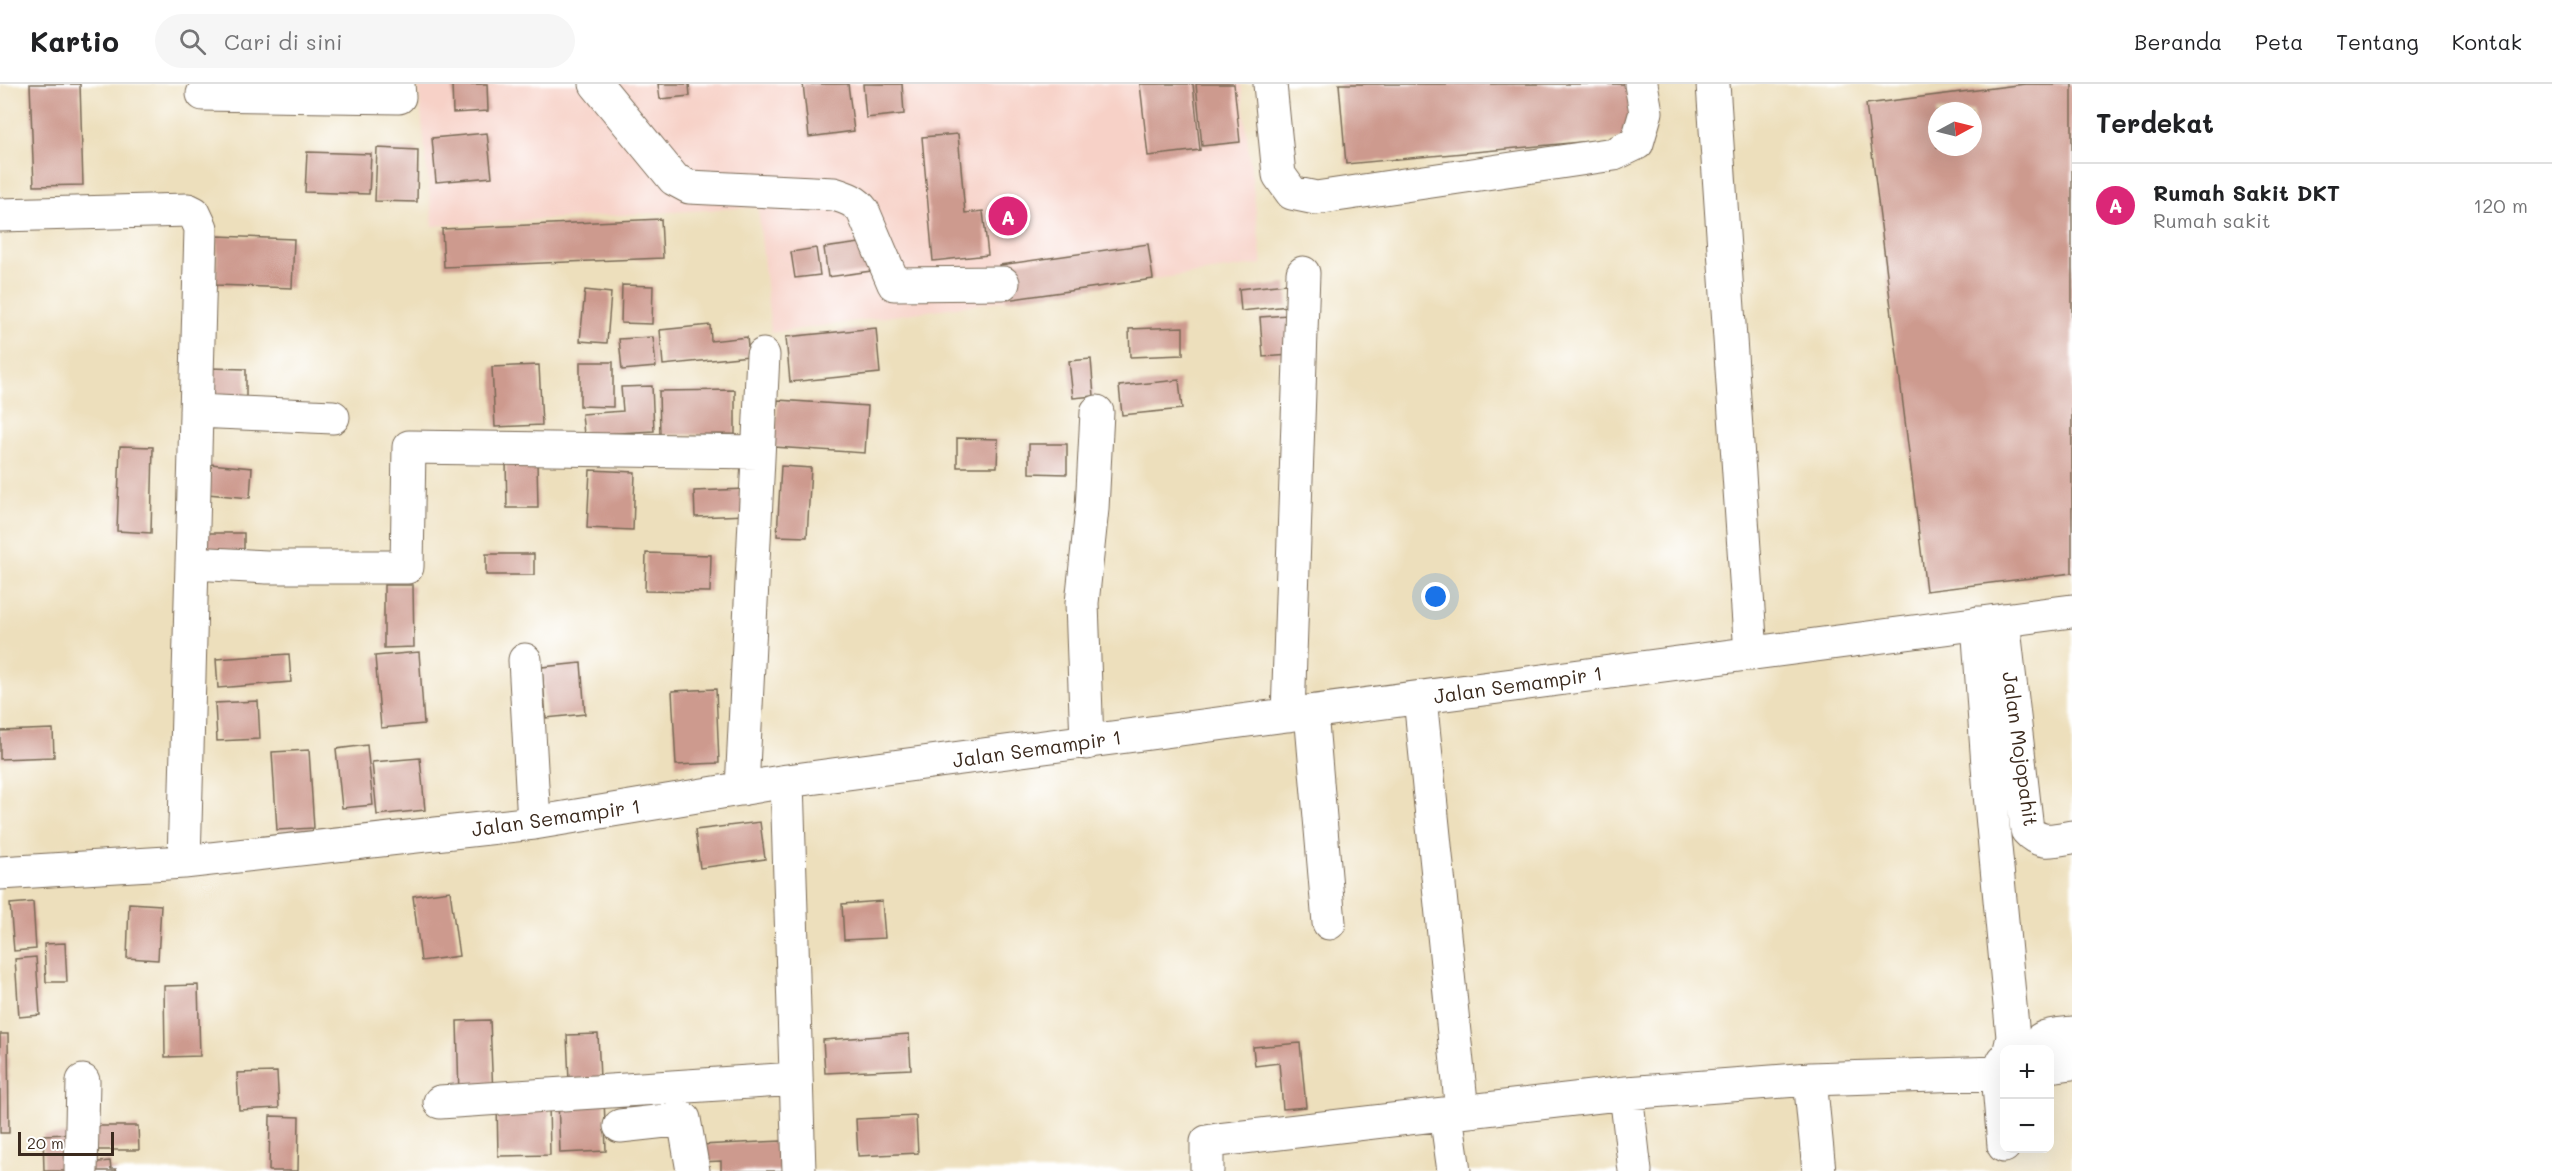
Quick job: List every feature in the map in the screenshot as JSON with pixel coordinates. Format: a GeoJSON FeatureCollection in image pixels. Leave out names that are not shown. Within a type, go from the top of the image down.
{"type":"FeatureCollection","features":[{"type":"Feature","properties":{"kind":"street"},"geometry":{"type":"LineString","coordinates":[[203,94],[399,97],[398,84]]}},
{"type":"Feature","properties":{"kind":"street"},"geometry":{"type":"LineString","coordinates":[[596,84],[674,179],[689,187],[834,194],[846,197],[857,203],[864,211],[894,284],[1003,283]]}},
{"type":"Feature","properties":{"kind":"street"},"geometry":{"type":"LineString","coordinates":[[1270,84],[1279,175],[1292,193],[1316,198],[1614,154],[1637,142],[1646,112],[1641,84]]}},
{"type":"Feature","properties":{"kind":"street"},"geometry":{"type":"LineString","coordinates":[[1713,84],[1751,654]]}},
{"type":"Feature","properties":{"kind":"street"},"geometry":{"type":"LineString","coordinates":[[0,215],[188,210],[194,213],[201,228],[184,862]]}},
{"type":"Feature","properties":{"kind":"street"},"geometry":{"type":"LineString","coordinates":[[1303,273],[1300,714],[1329,923]]}},
{"type":"Feature","properties":{"kind":"street"},"geometry":{"type":"LineString","coordinates":[[742,789],[763,356]]}},
{"type":"Feature","properties":{"kind":"street"},"geometry":{"type":"LineString","coordinates":[[196,411],[333,417]]}},
{"type":"Feature","properties":{"kind":"street"},"geometry":{"type":"LineString","coordinates":[[1087,743],[1082,603],[1092,509],[1097,412]]}},
{"type":"Feature","properties":{"kind":"street"},"geometry":{"type":"LineString","coordinates":[[192,562],[267,567],[406,567],[409,447],[759,452]]}},
{"type":"Feature","properties":{"kind":"street","name":"Jalan Semampir 1"},"geometry":{"type":"LineString","coordinates":[[0,873],[184,862],[534,823],[787,781],[2072,611]]}},
{"type":"Feature","properties":{"kind":"street"},"geometry":{"type":"LineString","coordinates":[[1991,621],[1990,794],[2013,1037],[2010,1045]]}},
{"type":"Feature","properties":{"kind":"street","name":"Jalan Mojopahit"},"geometry":{"type":"LineString","coordinates":[[1991,621],[2027,830],[2034,838],[2045,841],[2072,837]]}},
{"type":"Feature","properties":{"kind":"street"},"geometry":{"type":"LineString","coordinates":[[525,660],[534,823]]}},
{"type":"Feature","properties":{"kind":"street"},"geometry":{"type":"LineString","coordinates":[[1420,698],[1454,1113],[1454,1171]]}},
{"type":"Feature","properties":{"kind":"street"},"geometry":{"type":"LineString","coordinates":[[787,781],[799,1171]]}},
{"type":"Feature","properties":{"kind":"street"},"geometry":{"type":"LineString","coordinates":[[2036,1045],[2043,1037],[2072,1034]]}},
{"type":"Feature","properties":{"kind":"street"},"geometry":{"type":"LineString","coordinates":[[1207,1171],[1207,1142],[1626,1093],[2000,1061]]}},
{"type":"Feature","properties":{"kind":"street"},"geometry":{"type":"LineString","coordinates":[[2054,1065],[2072,1063]]}},
{"type":"Feature","properties":{"kind":"street"},"geometry":{"type":"LineString","coordinates":[[440,1102],[796,1079]]}},
{"type":"Feature","properties":{"kind":"street"},"geometry":{"type":"LineString","coordinates":[[1810,1079],[1819,1171]]}},
{"type":"Feature","properties":{"kind":"street"},"geometry":{"type":"LineString","coordinates":[[81,1171],[83,1081]]}},
{"type":"Feature","properties":{"kind":"street"},"geometry":{"type":"LineString","coordinates":[[1626,1093],[1635,1171]]}},
{"type":"Feature","properties":{"kind":"street"},"geometry":{"type":"LineString","coordinates":[[620,1126],[684,1119],[693,1171]]}},
{"type":"Feature","properties":{"kind":"street"},"geometry":{"type":"LineString","coordinates":[[2006,1153],[2007,1171]]}},
{"type":"Feature","properties":{"kind":"shaded area"},"geometry":{"type":"Polygon","coordinates":[[[418,84],[1241,84],[1262,264],[771,333],[758,207],[433,226],[418,84]]]}},
{"type":"Feature","properties":{"kind":"building"},"geometry":{"type":"Polygon","coordinates":[[[30,84],[80,84],[83,185],[34,186],[30,84]]]}},
{"type":"Feature","properties":{"kind":"building"},"geometry":{"type":"Polygon","coordinates":[[[452,84],[487,84],[488,111],[453,113],[452,84]]]}},
{"type":"Feature","properties":{"kind":"building"},"geometry":{"type":"Polygon","coordinates":[[[658,84],[689,84],[690,96],[660,99],[658,84]]]}},
{"type":"Feature","properties":{"kind":"building"},"geometry":{"type":"Polygon","coordinates":[[[803,84],[848,84],[854,131],[809,137],[803,84]]]}},
{"type":"Feature","properties":{"kind":"building"},"geometry":{"type":"Polygon","coordinates":[[[863,84],[902,84],[904,114],[866,118],[863,84]]]}},
{"type":"Feature","properties":{"kind":"building"},"geometry":{"type":"Polygon","coordinates":[[[1140,84],[1193,84],[1200,150],[1148,156],[1140,84]]]}},
{"type":"Feature","properties":{"kind":"building"},"geometry":{"type":"Polygon","coordinates":[[[1196,84],[1234,84],[1240,142],[1202,146],[1196,84]]]}},
{"type":"Feature","properties":{"kind":"building"},"geometry":{"type":"Polygon","coordinates":[[[1339,84],[1629,84],[1634,137],[1346,164],[1339,84]]]}},
{"type":"Feature","properties":{"kind":"building"},"geometry":{"type":"Polygon","coordinates":[[[2025,84],[2072,84],[2072,573],[1926,591],[1866,104],[2025,84]]]}},
{"type":"Feature","properties":{"kind":"building"},"geometry":{"type":"Polygon","coordinates":[[[487,133],[492,177],[436,182],[432,138],[487,133]]]}},
{"type":"Feature","properties":{"kind":"building"},"geometry":{"type":"Polygon","coordinates":[[[958,134],[965,213],[983,211],[988,255],[933,261],[922,137],[958,134]]]}},
{"type":"Feature","properties":{"kind":"building"},"geometry":{"type":"Polygon","coordinates":[[[377,148],[418,150],[417,202],[375,201],[377,148]]]}},
{"type":"Feature","properties":{"kind":"building"},"geometry":{"type":"Polygon","coordinates":[[[307,152],[371,154],[369,194],[305,192],[307,152]]]}},
{"type":"Feature","properties":{"kind":"building"},"geometry":{"type":"Polygon","coordinates":[[[661,219],[663,258],[444,267],[442,229],[661,219]]]}},
{"type":"Feature","properties":{"kind":"building"},"geometry":{"type":"Polygon","coordinates":[[[217,236],[294,239],[292,288],[216,285],[217,236]]]}},
{"type":"Feature","properties":{"kind":"building"},"geometry":{"type":"Polygon","coordinates":[[[867,242],[871,271],[828,277],[824,248],[867,242]]]}},
{"type":"Feature","properties":{"kind":"building"},"geometry":{"type":"Polygon","coordinates":[[[1148,244],[1153,279],[1006,300],[1000,265],[1148,244]]]}},
{"type":"Feature","properties":{"kind":"building"},"geometry":{"type":"Polygon","coordinates":[[[816,248],[820,275],[795,278],[791,252],[816,248]]]}},
{"type":"Feature","properties":{"kind":"building"},"geometry":{"type":"Polygon","coordinates":[[[1286,284],[1288,306],[1241,311],[1239,289],[1286,284]]]}},
{"type":"Feature","properties":{"kind":"building"},"geometry":{"type":"Polygon","coordinates":[[[622,285],[653,286],[652,324],[621,323],[622,285]]]}},
{"type":"Feature","properties":{"kind":"building"},"geometry":{"type":"Polygon","coordinates":[[[585,290],[611,293],[607,343],[580,341],[585,290]]]}},
{"type":"Feature","properties":{"kind":"building"},"geometry":{"type":"Polygon","coordinates":[[[1288,315],[1291,355],[1263,357],[1260,317],[1288,315]]]}},
{"type":"Feature","properties":{"kind":"building"},"geometry":{"type":"Polygon","coordinates":[[[710,325],[711,341],[747,337],[749,356],[663,365],[660,330],[710,325]]]}},
{"type":"Feature","properties":{"kind":"building"},"geometry":{"type":"Polygon","coordinates":[[[1183,327],[1183,355],[1130,357],[1129,329],[1183,327]]]}},
{"type":"Feature","properties":{"kind":"building"},"geometry":{"type":"Polygon","coordinates":[[[876,328],[880,373],[790,382],[786,337],[876,328]]]}},
{"type":"Feature","properties":{"kind":"building"},"geometry":{"type":"Polygon","coordinates":[[[653,337],[656,367],[622,370],[619,339],[653,337]]]}},
{"type":"Feature","properties":{"kind":"building"},"geometry":{"type":"Polygon","coordinates":[[[1091,359],[1094,396],[1073,398],[1069,361],[1091,359]]]}},
{"type":"Feature","properties":{"kind":"building"},"geometry":{"type":"Polygon","coordinates":[[[580,362],[613,362],[613,407],[580,406],[580,362]]]}},
{"type":"Feature","properties":{"kind":"building"},"geometry":{"type":"Polygon","coordinates":[[[539,365],[542,425],[495,427],[492,367],[539,365]]]}},
{"type":"Feature","properties":{"kind":"building"},"geometry":{"type":"Polygon","coordinates":[[[207,368],[246,369],[246,407],[207,407],[207,368]]]}},
{"type":"Feature","properties":{"kind":"building"},"geometry":{"type":"Polygon","coordinates":[[[1179,380],[1182,409],[1122,415],[1119,386],[1179,380]]]}},
{"type":"Feature","properties":{"kind":"building"},"geometry":{"type":"Polygon","coordinates":[[[652,386],[654,431],[584,435],[582,414],[623,411],[621,387],[652,386]]]}},
{"type":"Feature","properties":{"kind":"building"},"geometry":{"type":"Polygon","coordinates":[[[735,390],[735,434],[660,435],[659,391],[735,390]]]}},
{"type":"Feature","properties":{"kind":"building"},"geometry":{"type":"Polygon","coordinates":[[[778,400],[868,406],[865,453],[774,447],[778,400]]]}},
{"type":"Feature","properties":{"kind":"building"},"geometry":{"type":"Polygon","coordinates":[[[957,438],[998,439],[997,467],[957,467],[957,438]]]}},
{"type":"Feature","properties":{"kind":"building"},"geometry":{"type":"Polygon","coordinates":[[[1029,444],[1067,444],[1067,474],[1029,473],[1029,444]]]}},
{"type":"Feature","properties":{"kind":"building"},"geometry":{"type":"Polygon","coordinates":[[[120,446],[153,447],[151,533],[117,531],[120,446]]]}},
{"type":"Feature","properties":{"kind":"building"},"geometry":{"type":"Polygon","coordinates":[[[537,461],[538,508],[507,508],[506,462],[537,461]]]}},
{"type":"Feature","properties":{"kind":"building"},"geometry":{"type":"Polygon","coordinates":[[[210,464],[252,468],[250,498],[208,494],[210,464]]]}},
{"type":"Feature","properties":{"kind":"building"},"geometry":{"type":"Polygon","coordinates":[[[781,466],[811,468],[807,537],[777,536],[781,466]]]}},
{"type":"Feature","properties":{"kind":"building"},"geometry":{"type":"Polygon","coordinates":[[[590,470],[635,472],[633,530],[587,528],[590,470]]]}},
{"type":"Feature","properties":{"kind":"building"},"geometry":{"type":"Polygon","coordinates":[[[746,489],[747,515],[695,517],[694,491],[746,489]]]}},
{"type":"Feature","properties":{"kind":"building"},"geometry":{"type":"Polygon","coordinates":[[[201,533],[244,533],[244,559],[201,560],[201,533]]]}},
{"type":"Feature","properties":{"kind":"building"},"geometry":{"type":"Polygon","coordinates":[[[646,553],[711,555],[710,592],[645,591],[646,553]]]}},
{"type":"Feature","properties":{"kind":"building"},"geometry":{"type":"Polygon","coordinates":[[[486,554],[534,554],[534,575],[486,575],[486,554]]]}},
{"type":"Feature","properties":{"kind":"building"},"geometry":{"type":"Polygon","coordinates":[[[384,585],[413,585],[414,647],[384,648],[384,585]]]}},
{"type":"Feature","properties":{"kind":"building"},"geometry":{"type":"Polygon","coordinates":[[[419,652],[424,724],[381,728],[375,656],[419,652]]]}},
{"type":"Feature","properties":{"kind":"building"},"geometry":{"type":"Polygon","coordinates":[[[289,654],[291,682],[218,688],[216,659],[289,654]]]}},
{"type":"Feature","properties":{"kind":"building"},"geometry":{"type":"Polygon","coordinates":[[[581,663],[585,714],[546,718],[542,667],[581,663]]]}},
{"type":"Feature","properties":{"kind":"building"},"geometry":{"type":"Polygon","coordinates":[[[716,689],[719,763],[676,765],[672,691],[716,689]]]}},
{"type":"Feature","properties":{"kind":"building"},"geometry":{"type":"Polygon","coordinates":[[[258,701],[260,739],[217,741],[215,703],[258,701]]]}},
{"type":"Feature","properties":{"kind":"building"},"geometry":{"type":"Polygon","coordinates":[[[53,729],[54,757],[0,759],[0,731],[53,729]]]}},
{"type":"Feature","properties":{"kind":"building"},"geometry":{"type":"Polygon","coordinates":[[[367,745],[373,805],[342,808],[336,749],[367,745]]]}},
{"type":"Feature","properties":{"kind":"building"},"geometry":{"type":"Polygon","coordinates":[[[309,750],[314,828],[277,830],[272,752],[309,750]]]}},
{"type":"Feature","properties":{"kind":"building"},"geometry":{"type":"Polygon","coordinates":[[[420,758],[425,810],[377,815],[372,762],[420,758]]]}},
{"type":"Feature","properties":{"kind":"building"},"geometry":{"type":"Polygon","coordinates":[[[760,822],[765,859],[700,868],[695,830],[760,822]]]}},
{"type":"Feature","properties":{"kind":"building"},"geometry":{"type":"Polygon","coordinates":[[[450,891],[459,956],[421,961],[413,896],[450,891]]]}},
{"type":"Feature","properties":{"kind":"building"},"geometry":{"type":"Polygon","coordinates":[[[882,901],[885,938],[844,940],[842,904],[882,901]]]}},
{"type":"Feature","properties":{"kind":"building"},"geometry":{"type":"Polygon","coordinates":[[[33,902],[36,949],[14,951],[10,904],[33,902]]]}},
{"type":"Feature","properties":{"kind":"building"},"geometry":{"type":"Polygon","coordinates":[[[129,903],[161,905],[158,960],[127,958],[129,903]]]}},
{"type":"Feature","properties":{"kind":"building"},"geometry":{"type":"Polygon","coordinates":[[[65,943],[67,982],[46,982],[44,944],[65,943]]]}},
{"type":"Feature","properties":{"kind":"building"},"geometry":{"type":"Polygon","coordinates":[[[36,957],[40,1015],[19,1017],[15,959],[36,957]]]}},
{"type":"Feature","properties":{"kind":"building"},"geometry":{"type":"Polygon","coordinates":[[[198,985],[200,1056],[165,1057],[164,986],[198,985]]]}},
{"type":"Feature","properties":{"kind":"building"},"geometry":{"type":"Polygon","coordinates":[[[490,1020],[493,1096],[459,1097],[457,1021],[490,1020]]]}},
{"type":"Feature","properties":{"kind":"building"},"geometry":{"type":"Polygon","coordinates":[[[0,1034],[8,1034],[9,1133],[0,1133],[0,1034]]]}},
{"type":"Feature","properties":{"kind":"building"},"geometry":{"type":"Polygon","coordinates":[[[598,1034],[600,1079],[569,1081],[567,1035],[598,1034]]]}},
{"type":"Feature","properties":{"kind":"building"},"geometry":{"type":"Polygon","coordinates":[[[909,1034],[911,1069],[825,1073],[823,1040],[909,1034]]]}},
{"type":"Feature","properties":{"kind":"building"},"geometry":{"type":"Polygon","coordinates":[[[1300,1043],[1306,1107],[1283,1109],[1279,1063],[1255,1066],[1253,1047],[1300,1043]]]}},
{"type":"Feature","properties":{"kind":"building"},"geometry":{"type":"Polygon","coordinates":[[[277,1072],[279,1108],[239,1110],[237,1073],[277,1072]]]}},
{"type":"Feature","properties":{"kind":"building"},"geometry":{"type":"Polygon","coordinates":[[[604,1098],[606,1151],[560,1153],[558,1100],[604,1098]]]}},
{"type":"Feature","properties":{"kind":"building"},"geometry":{"type":"Polygon","coordinates":[[[497,1102],[549,1102],[550,1155],[498,1156],[497,1102]]]}},
{"type":"Feature","properties":{"kind":"building"},"geometry":{"type":"Polygon","coordinates":[[[270,1116],[299,1117],[298,1171],[269,1171],[270,1116]]]}},
{"type":"Feature","properties":{"kind":"building"},"geometry":{"type":"Polygon","coordinates":[[[916,1116],[918,1153],[858,1156],[856,1119],[916,1116]]]}},
{"type":"Feature","properties":{"kind":"building"},"geometry":{"type":"Polygon","coordinates":[[[94,1126],[138,1126],[139,1150],[95,1150],[94,1126]]]}},
{"type":"Feature","properties":{"kind":"building"},"geometry":{"type":"Polygon","coordinates":[[[70,1134],[71,1171],[44,1171],[43,1135],[70,1134]]]}},
{"type":"Feature","properties":{"kind":"building"},"geometry":{"type":"Polygon","coordinates":[[[782,1141],[783,1171],[721,1171],[721,1161],[701,1162],[701,1145],[782,1141]]]}},
{"type":"Feature","properties":{"kind":"building"},"geometry":{"type":"Polygon","coordinates":[[[110,1161],[111,1169],[117,1171],[89,1171],[89,1163],[110,1161]]]}},
{"type":"Feature","properties":{"kind":"place","name":"Rumah Sakit DKT"},"geometry":{"type":"Point","coordinates":[1008,216]}}]}
